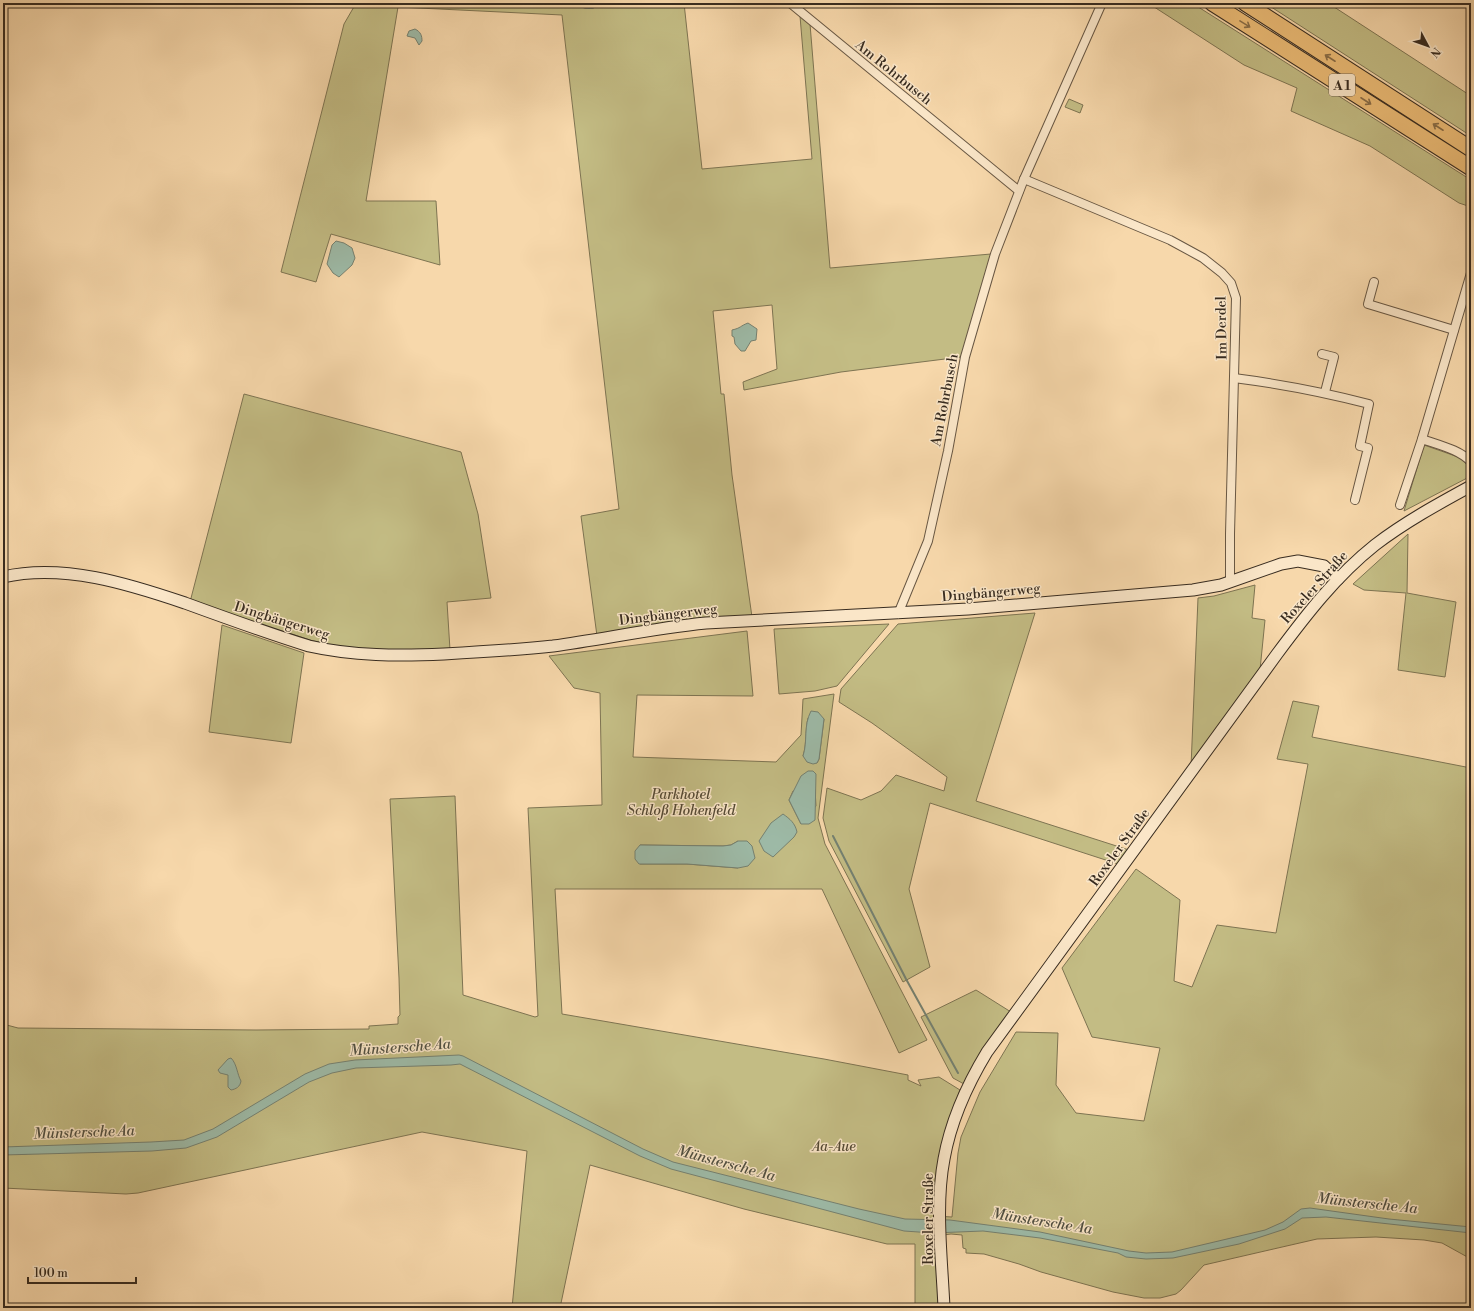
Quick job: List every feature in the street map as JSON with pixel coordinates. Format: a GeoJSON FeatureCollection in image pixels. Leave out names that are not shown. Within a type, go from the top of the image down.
{"type":"FeatureCollection","features":[{"type":"Feature","properties":{"kind":"highway","name":"A 1"},"geometry":{"type":"LineString","coordinates":[[1212,3],[1471,168]]}},
{"type":"Feature","properties":{"kind":"highway","name":"A 1"},"geometry":{"type":"LineString","coordinates":[[1245,3],[1471,149]]}},
{"type":"Feature","properties":{"kind":"main road","name":"Roxeler Straße"},"geometry":{"type":"LineString","coordinates":[[944,1308],[940,1212],[944,1159],[950,1132],[962,1097],[987,1052],[1277,654],[1299,625],[1338,579],[1374,546],[1397,529],[1471,486]]}},
{"type":"Feature","properties":{"kind":"main road","name":"Dingbängerweg"},"geometry":{"type":"LineString","coordinates":[[3,577],[50,573],[107,580],[152,592],[288,640],[333,651],[420,655],[514,650],[584,641],[667,627],[706,623],[898,614],[1193,590],[1214,587],[1281,564],[1298,562],[1324,566],[1328,568],[1338,579]]}},
{"type":"Feature","properties":{"kind":"street","name":"Am Rohrbusch"},"geometry":{"type":"LineString","coordinates":[[790,3],[1019,191]]}},
{"type":"Feature","properties":{"kind":"street","name":"Am Rohrbusch"},"geometry":{"type":"LineString","coordinates":[[898,614],[928,541],[948,451],[965,357],[995,254],[1024,179],[1102,3]]}},
{"type":"Feature","properties":{"kind":"street","name":"Im Derdel"},"geometry":{"type":"LineString","coordinates":[[1024,179],[1170,240],[1203,258],[1222,273],[1231,283],[1236,298],[1230,582]]}},
{"type":"Feature","properties":{"kind":"street"},"geometry":{"type":"LineString","coordinates":[[1400,505],[1422,439],[1471,273]]}},
{"type":"Feature","properties":{"kind":"street"},"geometry":{"type":"LineString","coordinates":[[1374,282],[1368,304],[1454,330]]}},
{"type":"Feature","properties":{"kind":"street"},"geometry":{"type":"LineString","coordinates":[[1322,354],[1334,358],[1325,392]]}},
{"type":"Feature","properties":{"kind":"street"},"geometry":{"type":"LineString","coordinates":[[1234,378],[1325,392],[1369,404],[1360,446],[1368,448],[1355,500]]}},
{"type":"Feature","properties":{"kind":"street"},"geometry":{"type":"LineString","coordinates":[[1422,439],[1456,451],[1471,462]]}},
{"type":"Feature","properties":{"kind":"green space"},"geometry":{"type":"Polygon","coordinates":[[[363,3],[574,3],[582,7],[593,8],[596,7],[598,3],[684,3],[702,169],[812,159],[800,16],[810,24],[830,268],[991,254],[961,357],[841,372],[744,390],[743,382],[777,369],[772,305],[713,311],[721,394],[724,394],[732,475],[752,617],[597,636],[581,516],[619,509],[562,15],[398,7],[366,201],[436,201],[440,265],[331,234],[316,282],[281,272],[344,24],[355,5],[388,6],[363,3]]]}},
{"type":"Feature","properties":{"kind":"green space"},"geometry":{"type":"Polygon","coordinates":[[[1148,3],[1192,3],[1471,180],[1471,207],[1459,203],[1370,146],[1291,111],[1297,88],[1244,65],[1148,3]]]}},
{"type":"Feature","properties":{"kind":"green space"},"geometry":{"type":"Polygon","coordinates":[[[1265,3],[1328,3],[1471,96],[1471,136],[1265,3]]]}},
{"type":"Feature","properties":{"kind":"green space"},"geometry":{"type":"Polygon","coordinates":[[[1069,99],[1083,105],[1080,113],[1065,107],[1069,99]]]}},
{"type":"Feature","properties":{"kind":"green space"},"geometry":{"type":"Polygon","coordinates":[[[244,394],[461,452],[478,514],[491,598],[447,602],[450,650],[354,651],[310,640],[190,602],[244,394]]]}},
{"type":"Feature","properties":{"kind":"green space"},"geometry":{"type":"Polygon","coordinates":[[[1424,445],[1461,458],[1471,469],[1471,476],[1404,511],[1424,445]]]}},
{"type":"Feature","properties":{"kind":"green space"},"geometry":{"type":"Polygon","coordinates":[[[1408,534],[1407,593],[1456,602],[1445,677],[1398,670],[1406,593],[1364,590],[1353,584],[1408,534]]]}},
{"type":"Feature","properties":{"kind":"green space"},"geometry":{"type":"Polygon","coordinates":[[[1255,585],[1252,618],[1265,620],[1260,670],[1191,767],[1198,598],[1214,596],[1255,585]]]}},
{"type":"Feature","properties":{"kind":"green space"},"geometry":{"type":"Polygon","coordinates":[[[1035,613],[976,801],[1129,850],[1118,864],[930,803],[909,889],[930,967],[903,982],[829,841],[823,818],[827,788],[861,800],[881,791],[896,775],[944,791],[947,777],[872,723],[839,702],[841,689],[898,624],[1035,613]]]}},
{"type":"Feature","properties":{"kind":"green space"},"geometry":{"type":"Polygon","coordinates":[[[889,624],[837,686],[815,691],[779,694],[774,629],[889,624]]]}},
{"type":"Feature","properties":{"kind":"green space"},"geometry":{"type":"Polygon","coordinates":[[[222,625],[304,653],[291,743],[209,732],[222,625]]]}},
{"type":"Feature","properties":{"kind":"green space"},"geometry":{"type":"Polygon","coordinates":[[[747,631],[753,696],[637,695],[633,757],[776,762],[801,735],[803,699],[834,694],[818,818],[825,844],[927,1040],[899,1053],[822,889],[555,889],[562,1014],[908,1075],[908,1080],[921,1086],[918,1080],[939,1077],[960,1090],[946,1131],[936,1216],[952,1217],[961,1137],[980,1092],[1016,1032],[1058,1033],[1056,1085],[1076,1113],[1144,1121],[1160,1048],[1092,1037],[1062,968],[1136,869],[1180,900],[1174,981],[1192,987],[1217,925],[1276,933],[1308,764],[1277,759],[1293,701],[1319,706],[1312,737],[1471,768],[1471,1259],[1442,1243],[1424,1240],[1376,1237],[1317,1239],[1204,1265],[1176,1294],[1160,1298],[1144,1298],[1113,1292],[984,1254],[966,1253],[966,1249],[963,1248],[962,1235],[951,1234],[936,1236],[939,1308],[915,1308],[915,1244],[887,1244],[744,1209],[590,1165],[560,1308],[512,1308],[527,1151],[422,1132],[138,1193],[126,1194],[3,1188],[3,1024],[18,1028],[256,1030],[369,1029],[369,1026],[398,1024],[398,1017],[400,1015],[399,978],[390,799],[455,796],[463,995],[535,1017],[538,1016],[528,808],[602,805],[600,693],[574,688],[549,656],[747,631]],[[808,718],[803,756],[817,763],[819,759],[824,719],[808,718]],[[815,789],[793,791],[789,800],[801,824],[816,806],[815,789]],[[738,841],[731,845],[640,845],[640,864],[687,864],[738,868],[738,841]]]}},
{"type":"Feature","properties":{"kind":"green space"},"geometry":{"type":"Polygon","coordinates":[[[976,990],[1011,1012],[964,1084],[953,1078],[921,1017],[976,990]]]}},
{"type":"Feature","properties":{"kind":"shaded area"},"geometry":{"type":"Polygon","coordinates":[[[574,3],[598,3],[596,7],[588,8],[574,3]]]}},
{"type":"Feature","properties":{"kind":"shaded area"},"geometry":{"type":"Polygon","coordinates":[[[415,29],[419,31],[421,36],[422,41],[419,45],[415,38],[407,36],[409,31],[415,29]]]}},
{"type":"Feature","properties":{"kind":"shaded area"},"geometry":{"type":"Polygon","coordinates":[[[336,241],[344,243],[352,248],[355,258],[352,265],[339,277],[333,273],[327,264],[332,245],[336,241]]]}},
{"type":"Feature","properties":{"kind":"shaded area"},"geometry":{"type":"Polygon","coordinates":[[[748,323],[757,329],[756,340],[751,341],[745,351],[741,351],[735,344],[734,337],[732,336],[732,330],[748,323]]]}},
{"type":"Feature","properties":{"kind":"shaded area"},"geometry":{"type":"Polygon","coordinates":[[[811,711],[818,712],[824,719],[819,759],[817,763],[813,764],[807,762],[803,756],[807,722],[811,711]]]}},
{"type":"Feature","properties":{"kind":"shaded area"},"geometry":{"type":"Polygon","coordinates":[[[808,771],[813,771],[816,774],[815,820],[809,824],[801,824],[789,800],[801,776],[808,771]]]}},
{"type":"Feature","properties":{"kind":"shaded area"},"geometry":{"type":"Polygon","coordinates":[[[783,814],[792,822],[797,832],[794,837],[773,857],[764,851],[759,841],[771,823],[783,814]]]}},
{"type":"Feature","properties":{"kind":"shaded area"},"geometry":{"type":"Polygon","coordinates":[[[738,841],[747,841],[752,846],[755,858],[748,866],[738,868],[687,864],[639,864],[635,859],[635,851],[640,845],[723,846],[731,845],[738,841]]]}},
{"type":"Feature","properties":{"kind":"shaded area"},"geometry":{"type":"Polygon","coordinates":[[[459,1055],[643,1149],[673,1162],[859,1209],[905,1219],[950,1220],[1040,1232],[1129,1251],[1146,1253],[1172,1252],[1265,1230],[1283,1222],[1301,1209],[1310,1208],[1389,1219],[1471,1227],[1471,1233],[1326,1217],[1302,1218],[1285,1229],[1239,1244],[1173,1258],[1146,1259],[1126,1257],[1118,1253],[1040,1238],[983,1231],[933,1233],[904,1231],[671,1169],[640,1156],[460,1064],[356,1068],[332,1073],[309,1082],[217,1137],[186,1148],[152,1151],[3,1155],[3,1147],[184,1140],[213,1129],[305,1074],[329,1064],[355,1060],[459,1055]]]}},
{"type":"Feature","properties":{"kind":"shaded area"},"geometry":{"type":"Polygon","coordinates":[[[231,1058],[235,1063],[241,1081],[238,1087],[231,1090],[228,1087],[228,1075],[220,1073],[218,1070],[228,1059],[231,1058]]]}},
{"type":"Feature","properties":{"kind":"waterway"},"geometry":{"type":"LineString","coordinates":[[833,836],[906,979],[958,1073]]}},
{"type":"Feature","properties":{"kind":"park label","name":"Parkhotel Schloß Hohenfeld"},"geometry":{"type":"Point","coordinates":[681,802]}},
{"type":"Feature","properties":{"kind":"park label","name":"Aa-Aue"},"geometry":{"type":"Point","coordinates":[834,1146]}},
{"type":"Feature","properties":{"kind":"water label","name":"Münstersche Aa"},"geometry":{"type":"Point","coordinates":[400,1047]}},
{"type":"Feature","properties":{"kind":"water label","name":"Münstersche Aa"},"geometry":{"type":"Point","coordinates":[84,1132]}},
{"type":"Feature","properties":{"kind":"water label","name":"Münstersche Aa"},"geometry":{"type":"Point","coordinates":[726,1163]}},
{"type":"Feature","properties":{"kind":"water label","name":"Münstersche Aa"},"geometry":{"type":"Point","coordinates":[1367,1203]}},
{"type":"Feature","properties":{"kind":"water label","name":"Münstersche Aa"},"geometry":{"type":"Point","coordinates":[1042,1221]}}]}
